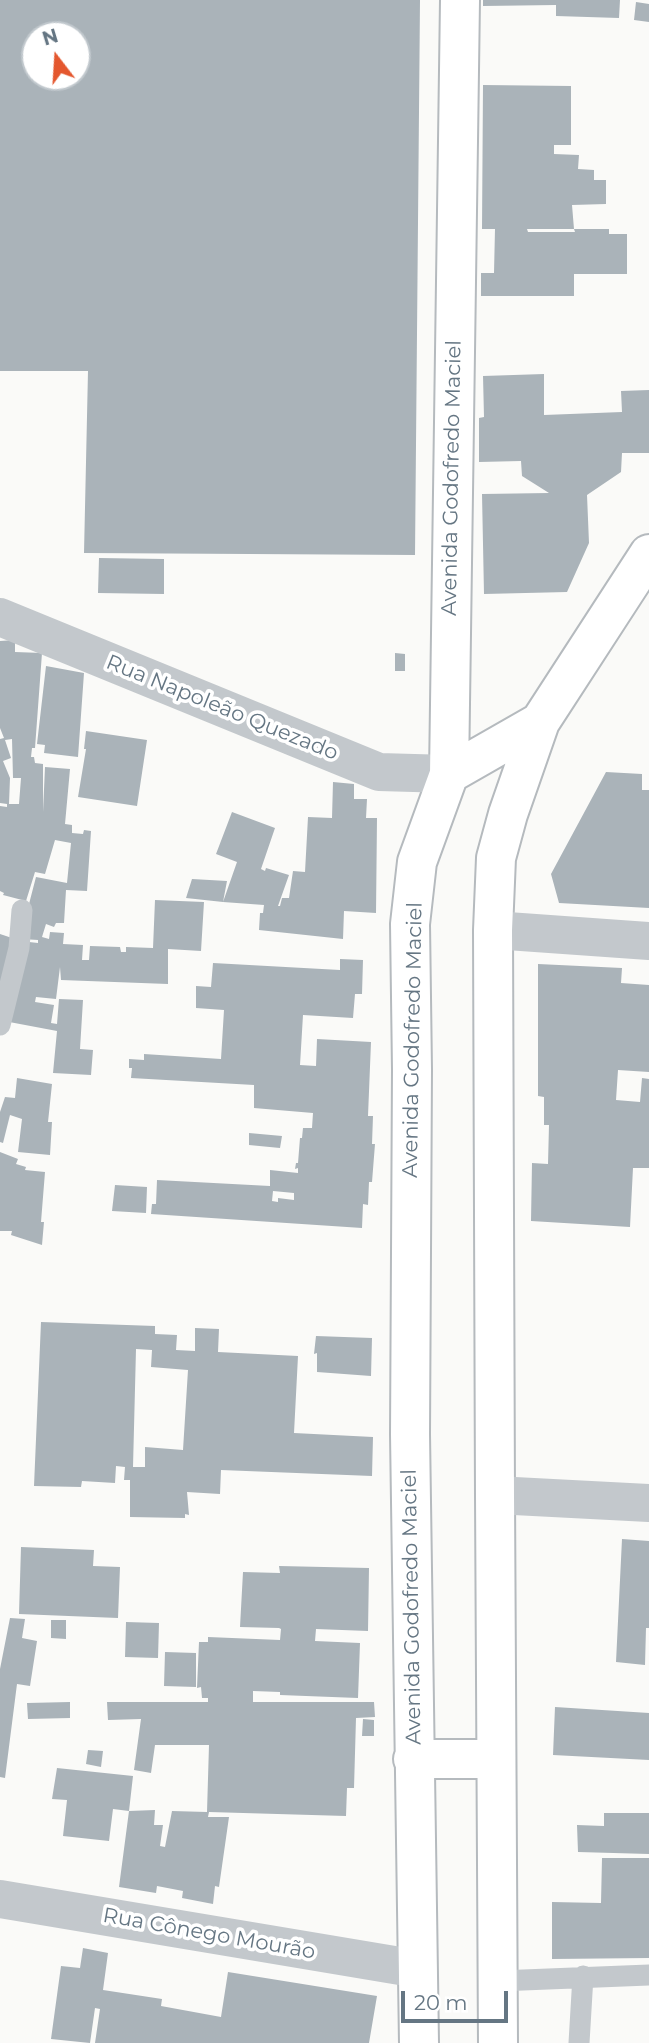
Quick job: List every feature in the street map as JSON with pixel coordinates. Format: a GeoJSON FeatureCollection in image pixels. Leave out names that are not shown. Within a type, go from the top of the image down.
{"type":"FeatureCollection","features":[{"type":"Feature","properties":{"kind":"main road","name":"Avenida Godofredo Maciel"},"geometry":{"type":"LineString","coordinates":[[419,2043],[410,1434],[410,924],[417,862],[449,774],[460,0]]}},
{"type":"Feature","properties":{"kind":"main road"},"geometry":{"type":"LineString","coordinates":[[498,2043],[494,930],[496,858],[508,814],[540,722],[649,554]]}},
{"type":"Feature","properties":{"kind":"main road"},"geometry":{"type":"LineString","coordinates":[[449,774],[540,722]]}},
{"type":"Feature","properties":{"kind":"main road"},"geometry":{"type":"LineString","coordinates":[[414,1759],[496,1759]]}},
{"type":"Feature","properties":{"kind":"street","name":"Rua Napoleão Quezado"},"geometry":{"type":"LineString","coordinates":[[0,617],[379,772],[449,774]]}},
{"type":"Feature","properties":{"kind":"street"},"geometry":{"type":"LineString","coordinates":[[494,930],[649,941]]}},
{"type":"Feature","properties":{"kind":"street"},"geometry":{"type":"LineString","coordinates":[[495,1495],[649,1503]]}},
{"type":"Feature","properties":{"kind":"street","name":"Rua Cônego Mourão"},"geometry":{"type":"LineString","coordinates":[[0,1899],[418,1969]]}},
{"type":"Feature","properties":{"kind":"lane"},"geometry":{"type":"LineString","coordinates":[[0,1025],[19,948],[22,910]]}},
{"type":"Feature","properties":{"kind":"lane"},"geometry":{"type":"LineString","coordinates":[[498,1981],[649,1975]]}},
{"type":"Feature","properties":{"kind":"lane"},"geometry":{"type":"LineString","coordinates":[[579,2043],[583,1976]]}},
{"type":"Feature","properties":{"kind":"building"},"geometry":{"type":"Polygon","coordinates":[[[0,0],[420,0],[415,555],[84,553],[88,371],[0,371],[0,0]]]}},
{"type":"Feature","properties":{"kind":"building"},"geometry":{"type":"Polygon","coordinates":[[[483,0],[620,0],[619,18],[556,16],[556,5],[483,6],[483,0]]]}},
{"type":"Feature","properties":{"kind":"building"},"geometry":{"type":"Polygon","coordinates":[[[636,2],[649,4],[649,22],[634,20],[636,2]]]}},
{"type":"Feature","properties":{"kind":"building"},"geometry":{"type":"Polygon","coordinates":[[[483,85],[571,86],[571,145],[554,145],[554,154],[579,155],[578,169],[594,170],[594,180],[606,180],[606,204],[572,205],[574,229],[609,229],[609,234],[627,234],[627,274],[574,274],[574,296],[481,296],[481,273],[494,273],[495,229],[482,229],[483,85]],[[527,229],[528,232],[575,232],[574,229],[527,229]]]}},
{"type":"Feature","properties":{"kind":"building"},"geometry":{"type":"Polygon","coordinates":[[[544,374],[544,415],[622,412],[621,391],[649,390],[649,453],[622,453],[621,472],[587,495],[589,543],[567,592],[484,594],[482,494],[549,493],[522,476],[521,461],[479,462],[479,418],[484,417],[483,376],[544,374]]]}},
{"type":"Feature","properties":{"kind":"building"},"geometry":{"type":"Polygon","coordinates":[[[99,558],[164,559],[164,594],[98,593],[99,558]]]}},
{"type":"Feature","properties":{"kind":"building"},"geometry":{"type":"Polygon","coordinates":[[[15,640],[15,652],[42,653],[35,748],[32,748],[31,757],[34,757],[35,763],[43,764],[43,812],[45,767],[70,769],[65,824],[72,825],[72,833],[83,834],[84,830],[91,831],[87,891],[66,890],[64,923],[56,923],[54,927],[46,924],[42,937],[49,939],[50,932],[64,933],[63,944],[83,945],[82,960],[89,960],[90,946],[120,947],[121,952],[126,952],[126,947],[153,948],[155,900],[204,902],[201,951],[168,949],[168,984],[61,980],[60,967],[56,999],[36,997],[35,1002],[54,1005],[51,1023],[57,1024],[59,999],[83,1000],[80,1049],[93,1050],[91,1075],[53,1073],[57,1031],[4,1021],[29,942],[38,943],[38,940],[22,939],[36,877],[67,883],[71,843],[55,840],[45,874],[35,872],[26,901],[3,895],[0,891],[0,806],[7,807],[7,804],[0,803],[0,739],[4,738],[0,728],[0,641],[15,640]],[[12,739],[5,740],[11,758],[3,761],[10,778],[9,804],[19,804],[21,778],[13,778],[12,739]]]}},
{"type":"Feature","properties":{"kind":"building"},"geometry":{"type":"Polygon","coordinates":[[[395,653],[405,654],[405,671],[395,671],[395,653]]]}},
{"type":"Feature","properties":{"kind":"building"},"geometry":{"type":"Polygon","coordinates":[[[46,666],[84,673],[78,757],[44,753],[45,745],[37,744],[46,666]]]}},
{"type":"Feature","properties":{"kind":"building"},"geometry":{"type":"Polygon","coordinates":[[[86,731],[147,740],[137,806],[78,797],[86,749],[86,731]]]}},
{"type":"Feature","properties":{"kind":"building"},"geometry":{"type":"Polygon","coordinates":[[[606,772],[642,774],[642,790],[649,790],[649,908],[559,903],[551,874],[606,772]]]}},
{"type":"Feature","properties":{"kind":"building"},"geometry":{"type":"Polygon","coordinates":[[[333,782],[354,784],[354,799],[367,799],[366,818],[377,818],[376,913],[344,911],[343,939],[259,930],[260,913],[263,913],[264,905],[223,902],[237,862],[216,854],[232,812],[275,828],[261,869],[289,875],[278,906],[280,906],[282,898],[289,898],[293,871],[305,872],[308,817],[332,818],[333,782]]]}},
{"type":"Feature","properties":{"kind":"building"},"geometry":{"type":"Polygon","coordinates":[[[192,879],[227,881],[223,902],[186,898],[192,879]]]}},
{"type":"Feature","properties":{"kind":"building"},"geometry":{"type":"Polygon","coordinates":[[[0,934],[18,940],[0,1001],[0,934]]]}},
{"type":"Feature","properties":{"kind":"building"},"geometry":{"type":"Polygon","coordinates":[[[340,959],[363,960],[362,994],[355,994],[353,1018],[303,1015],[300,1065],[316,1066],[317,1039],[371,1042],[368,1116],[373,1116],[372,1144],[375,1144],[372,1182],[369,1182],[368,1205],[363,1204],[362,1228],[151,1214],[152,1204],[156,1204],[157,1180],[270,1186],[270,1170],[298,1173],[298,1168],[295,1169],[300,1138],[303,1128],[312,1128],[313,1113],[254,1108],[254,1085],[131,1078],[129,1059],[144,1060],[144,1054],[221,1059],[224,1010],[196,1008],[196,986],[211,987],[213,963],[340,970],[340,959]],[[273,1191],[272,1201],[278,1202],[278,1198],[294,1200],[294,1193],[273,1191]]]}},
{"type":"Feature","properties":{"kind":"building"},"geometry":{"type":"Polygon","coordinates":[[[538,964],[622,968],[621,983],[649,985],[649,1072],[618,1070],[616,1100],[640,1102],[642,1078],[649,1079],[649,1168],[633,1168],[630,1227],[531,1221],[532,1163],[548,1164],[549,1125],[544,1125],[544,1097],[538,1096],[538,964]]]}},
{"type":"Feature","properties":{"kind":"building"},"geometry":{"type":"Polygon","coordinates":[[[17,1078],[52,1084],[48,1122],[52,1122],[50,1155],[18,1152],[22,1119],[10,1115],[3,1143],[0,1142],[0,1112],[5,1097],[15,1098],[17,1078]]]}},
{"type":"Feature","properties":{"kind":"building"},"geometry":{"type":"Polygon","coordinates":[[[249,1133],[282,1136],[280,1148],[249,1145],[249,1133]]]}},
{"type":"Feature","properties":{"kind":"building"},"geometry":{"type":"Polygon","coordinates":[[[0,1152],[18,1159],[16,1164],[26,1167],[25,1170],[45,1172],[42,1245],[11,1235],[12,1231],[0,1231],[0,1152]]]}},
{"type":"Feature","properties":{"kind":"building"},"geometry":{"type":"Polygon","coordinates":[[[115,1185],[147,1187],[146,1213],[112,1211],[115,1185]]]}},
{"type":"Feature","properties":{"kind":"building"},"geometry":{"type":"Polygon","coordinates":[[[41,1322],[155,1326],[155,1334],[177,1335],[176,1350],[195,1351],[195,1328],[219,1329],[218,1352],[298,1356],[294,1433],[373,1437],[372,1476],[221,1470],[220,1494],[187,1492],[189,1515],[185,1514],[185,1518],[130,1517],[130,1480],[124,1480],[125,1467],[116,1466],[115,1483],[82,1481],[81,1487],[34,1486],[41,1322]],[[136,1349],[133,1467],[145,1467],[145,1447],[183,1450],[188,1370],[151,1367],[152,1350],[136,1349]]]}},
{"type":"Feature","properties":{"kind":"building"},"geometry":{"type":"Polygon","coordinates":[[[316,1336],[372,1338],[371,1376],[317,1372],[317,1353],[314,1354],[316,1336]]]}},
{"type":"Feature","properties":{"kind":"building"},"geometry":{"type":"Polygon","coordinates":[[[622,1539],[649,1541],[649,1628],[646,1628],[645,1665],[616,1662],[622,1539]]]}},
{"type":"Feature","properties":{"kind":"building"},"geometry":{"type":"Polygon","coordinates":[[[21,1547],[94,1550],[93,1566],[120,1567],[118,1618],[19,1614],[21,1547]]]}},
{"type":"Feature","properties":{"kind":"building"},"geometry":{"type":"Polygon","coordinates":[[[279,1566],[369,1568],[368,1631],[316,1629],[315,1641],[360,1643],[358,1698],[280,1695],[280,1692],[253,1691],[253,1702],[374,1702],[375,1717],[356,1718],[354,1788],[347,1788],[346,1816],[209,1812],[208,1817],[229,1817],[219,1887],[215,1886],[213,1904],[182,1898],[183,1891],[157,1886],[156,1893],[119,1887],[129,1811],[155,1810],[154,1825],[163,1825],[160,1846],[165,1847],[172,1811],[207,1812],[209,1745],[155,1745],[151,1773],[134,1770],[141,1719],[108,1720],[107,1702],[208,1702],[208,1698],[202,1698],[201,1687],[197,1688],[199,1642],[208,1642],[208,1637],[280,1640],[279,1628],[240,1627],[243,1572],[280,1573],[279,1566]]]}},
{"type":"Feature","properties":{"kind":"building"},"geometry":{"type":"Polygon","coordinates":[[[10,1618],[25,1619],[22,1638],[37,1641],[30,1686],[17,1684],[5,1778],[0,1777],[0,1669],[10,1618]]]}},
{"type":"Feature","properties":{"kind":"building"},"geometry":{"type":"Polygon","coordinates":[[[51,1620],[66,1620],[66,1639],[51,1638],[51,1620]]]}},
{"type":"Feature","properties":{"kind":"building"},"geometry":{"type":"Polygon","coordinates":[[[126,1622],[159,1623],[158,1658],[125,1657],[126,1622]]]}},
{"type":"Feature","properties":{"kind":"building"},"geometry":{"type":"Polygon","coordinates":[[[165,1652],[196,1653],[196,1687],[164,1686],[165,1652]]]}},
{"type":"Feature","properties":{"kind":"building"},"geometry":{"type":"Polygon","coordinates":[[[70,1702],[70,1718],[28,1719],[27,1703],[70,1702]]]}},
{"type":"Feature","properties":{"kind":"building"},"geometry":{"type":"Polygon","coordinates":[[[555,1707],[649,1713],[649,1760],[553,1755],[555,1707]]]}},
{"type":"Feature","properties":{"kind":"building"},"geometry":{"type":"Polygon","coordinates":[[[363,1719],[374,1720],[374,1736],[362,1736],[363,1719]]]}},
{"type":"Feature","properties":{"kind":"building"},"geometry":{"type":"Polygon","coordinates":[[[88,1750],[103,1751],[101,1767],[86,1764],[88,1750]]]}},
{"type":"Feature","properties":{"kind":"building"},"geometry":{"type":"Polygon","coordinates":[[[57,1768],[133,1776],[129,1811],[113,1809],[109,1841],[63,1836],[67,1800],[52,1799],[57,1768]]]}},
{"type":"Feature","properties":{"kind":"building"},"geometry":{"type":"Polygon","coordinates":[[[604,1813],[649,1813],[649,1854],[578,1852],[577,1825],[604,1826],[604,1813]]]}},
{"type":"Feature","properties":{"kind":"building"},"geometry":{"type":"Polygon","coordinates":[[[602,1858],[649,1858],[649,1958],[552,1959],[552,1902],[601,1903],[602,1858]]]}},
{"type":"Feature","properties":{"kind":"building"},"geometry":{"type":"Polygon","coordinates":[[[83,1948],[108,1953],[103,1990],[162,1999],[161,2006],[221,2017],[228,1972],[377,1996],[369,2043],[95,2043],[100,2009],[95,2008],[90,2043],[51,2039],[61,1966],[80,1968],[83,1948]]]}}]}
